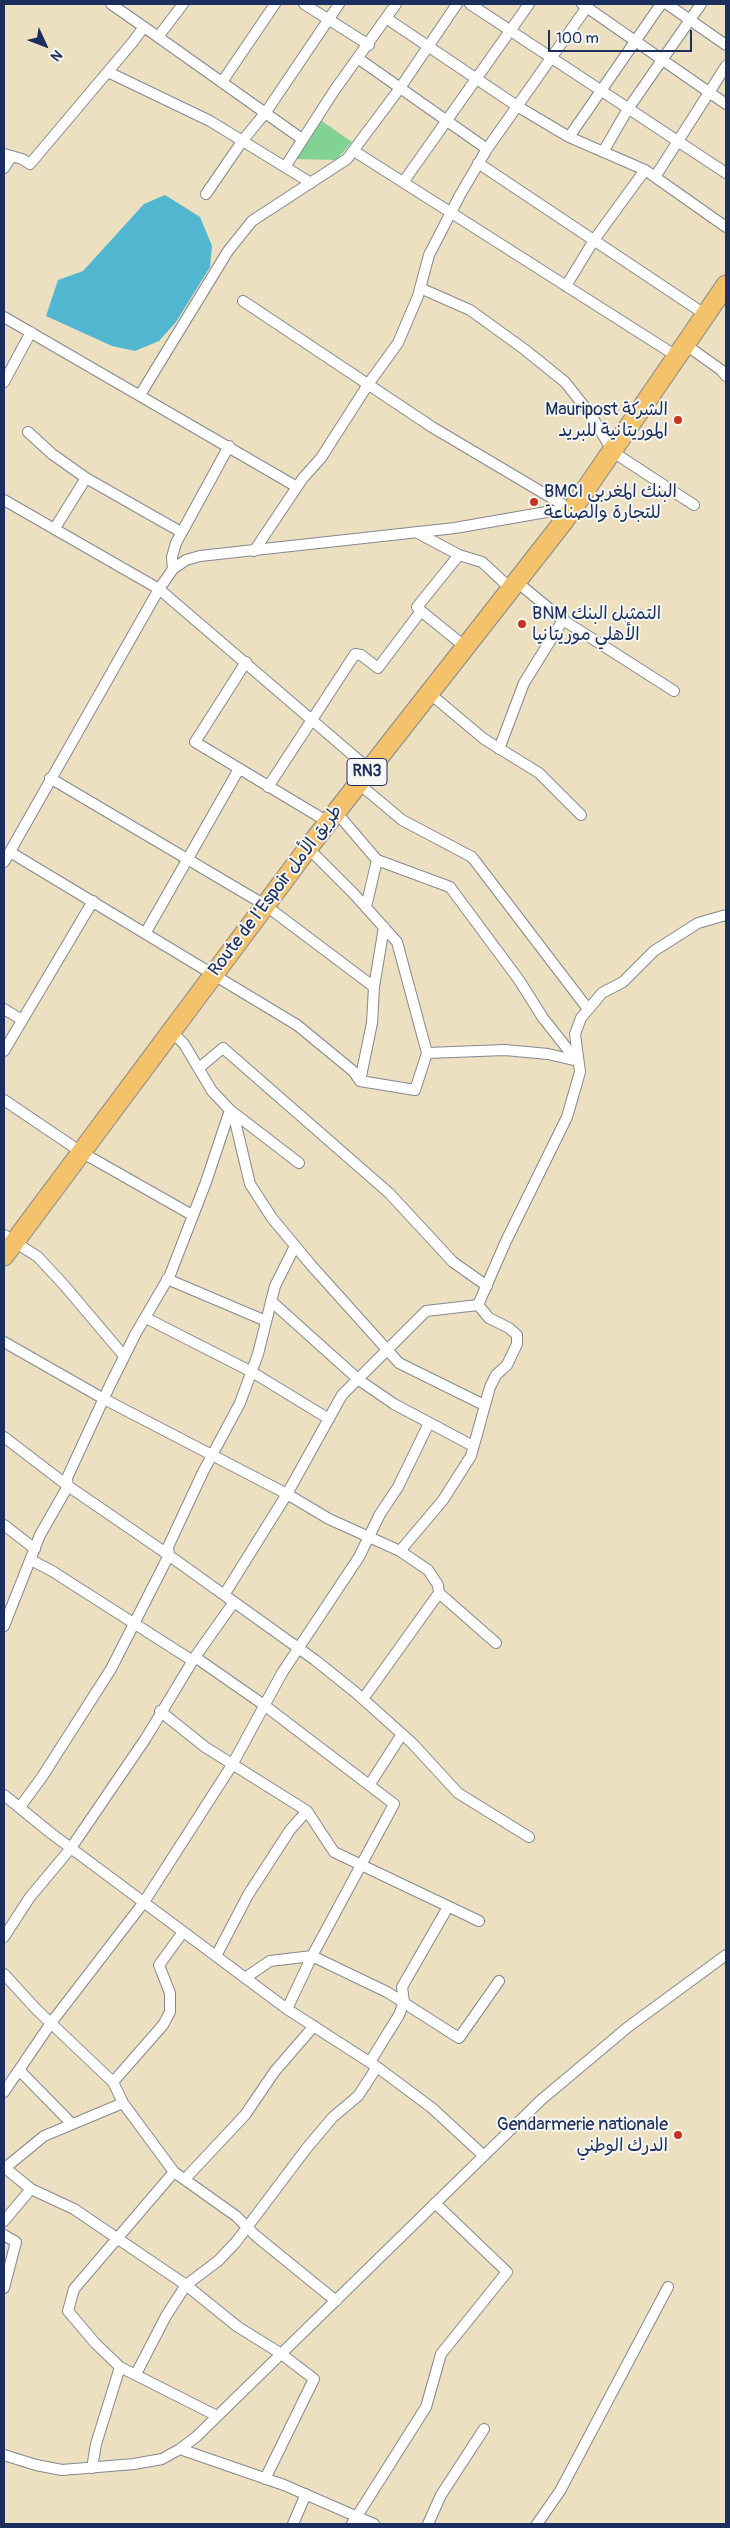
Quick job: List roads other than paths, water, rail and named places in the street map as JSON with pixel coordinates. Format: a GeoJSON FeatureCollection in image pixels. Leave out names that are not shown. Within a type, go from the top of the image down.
{"type":"FeatureCollection","features":[{"type":"Feature","properties":{"kind":"highway","name":"Route de l’Espoir طريق الأمل"},"geometry":{"type":"LineString","coordinates":[[7,1244],[81,1152],[265,905],[428,692],[514,586],[571,511],[726,285]]}},
{"type":"Feature","properties":{"kind":"street"},"geometry":{"type":"LineString","coordinates":[[111,4],[302,139]]}},
{"type":"Feature","properties":{"kind":"street"},"geometry":{"type":"LineString","coordinates":[[158,37],[182,4]]}},
{"type":"Feature","properties":{"kind":"street"},"geometry":{"type":"LineString","coordinates":[[222,82],[275,4]]}},
{"type":"Feature","properties":{"kind":"street"},"geometry":{"type":"LineString","coordinates":[[304,4],[369,45]]}},
{"type":"Feature","properties":{"kind":"street"},"geometry":{"type":"LineString","coordinates":[[206,194],[243,140],[266,112],[339,4]]}},
{"type":"Feature","properties":{"kind":"street"},"geometry":{"type":"LineString","coordinates":[[285,167],[302,139],[396,4]]}},
{"type":"Feature","properties":{"kind":"street"},"geometry":{"type":"LineString","coordinates":[[140,395],[228,251],[252,221],[347,159],[400,88],[457,4]]}},
{"type":"Feature","properties":{"kind":"street"},"geometry":{"type":"LineString","coordinates":[[470,4],[726,173]]}},
{"type":"Feature","properties":{"kind":"street"},"geometry":{"type":"LineString","coordinates":[[404,180],[529,4]]}},
{"type":"Feature","properties":{"kind":"street"},"geometry":{"type":"LineString","coordinates":[[569,137],[661,4]]}},
{"type":"Feature","properties":{"kind":"street"},"geometry":{"type":"LineString","coordinates":[[666,4],[726,45]]}},
{"type":"Feature","properties":{"kind":"street"},"geometry":{"type":"LineString","coordinates":[[603,152],[628,109],[701,4]]}},
{"type":"Feature","properties":{"kind":"street"},"geometry":{"type":"LineString","coordinates":[[254,551],[297,487],[321,458],[369,383],[398,343],[420,288],[430,255],[478,163],[551,57],[584,5],[726,104]]}},
{"type":"Feature","properties":{"kind":"street"},"geometry":{"type":"LineString","coordinates":[[386,18],[517,106],[569,137],[645,170],[726,227]]}},
{"type":"Feature","properties":{"kind":"street"},"geometry":{"type":"LineString","coordinates":[[4,168],[8,155],[30,164],[144,27]]}},
{"type":"Feature","properties":{"kind":"street"},"geometry":{"type":"LineString","coordinates":[[359,59],[487,149]]}},
{"type":"Feature","properties":{"kind":"street"},"geometry":{"type":"LineString","coordinates":[[655,177],[726,66]]}},
{"type":"Feature","properties":{"kind":"street"},"geometry":{"type":"LineString","coordinates":[[108,72],[174,102],[243,140],[311,183]]}},
{"type":"Feature","properties":{"kind":"street"},"geometry":{"type":"LineString","coordinates":[[354,151],[404,180],[451,214],[566,286],[682,351],[721,370],[726,376]]}},
{"type":"Feature","properties":{"kind":"street"},"geometry":{"type":"LineString","coordinates":[[478,163],[706,315]]}},
{"type":"Feature","properties":{"kind":"street"},"geometry":{"type":"LineString","coordinates":[[566,286],[594,240],[645,170]]}},
{"type":"Feature","properties":{"kind":"street"},"geometry":{"type":"LineString","coordinates":[[420,288],[470,310],[565,382],[591,415],[613,452],[694,505]]}},
{"type":"Feature","properties":{"kind":"street"},"geometry":{"type":"LineString","coordinates":[[243,301],[465,448],[571,511]]}},
{"type":"Feature","properties":{"kind":"street"},"geometry":{"type":"LineString","coordinates":[[4,317],[297,487]]}},
{"type":"Feature","properties":{"kind":"street"},"geometry":{"type":"LineString","coordinates":[[4,382],[31,332]]}},
{"type":"Feature","properties":{"kind":"street"},"geometry":{"type":"LineString","coordinates":[[28,432],[60,460],[86,478],[181,532]]}},
{"type":"Feature","properties":{"kind":"street"},"geometry":{"type":"LineString","coordinates":[[173,569],[174,550],[181,532],[229,446]]}},
{"type":"Feature","properties":{"kind":"street"},"geometry":{"type":"LineString","coordinates":[[55,528],[86,478]]}},
{"type":"Feature","properties":{"kind":"street"},"geometry":{"type":"LineString","coordinates":[[4,500],[159,589],[312,719],[402,820],[472,857],[588,1009]]}},
{"type":"Feature","properties":{"kind":"street"},"geometry":{"type":"LineString","coordinates":[[4,862],[159,589],[173,569],[186,560],[200,556],[416,532],[552,511],[571,511]]}},
{"type":"Feature","properties":{"kind":"street"},"geometry":{"type":"LineString","coordinates":[[416,532],[459,555],[482,562],[563,620],[674,691]]}},
{"type":"Feature","properties":{"kind":"street"},"geometry":{"type":"LineString","coordinates":[[459,555],[417,607],[458,641],[467,644]]}},
{"type":"Feature","properties":{"kind":"street"},"geometry":{"type":"LineString","coordinates":[[268,787],[355,654],[361,655],[378,668],[421,611]]}},
{"type":"Feature","properties":{"kind":"street"},"geometry":{"type":"LineString","coordinates":[[499,750],[524,683],[563,620]]}},
{"type":"Feature","properties":{"kind":"street"},"geometry":{"type":"LineString","coordinates":[[246,662],[195,742],[268,787],[332,817],[377,860],[450,887],[519,980],[543,1018],[578,1062]]}},
{"type":"Feature","properties":{"kind":"street"},"geometry":{"type":"LineString","coordinates":[[428,692],[499,750],[539,773],[581,815]]}},
{"type":"Feature","properties":{"kind":"street"},"geometry":{"type":"LineString","coordinates":[[146,932],[239,769]]}},
{"type":"Feature","properties":{"kind":"street"},"geometry":{"type":"LineString","coordinates":[[50,778],[265,905],[374,987]]}},
{"type":"Feature","properties":{"kind":"street"},"geometry":{"type":"LineString","coordinates":[[10,852],[146,932],[297,1025],[353,1072],[360,1081],[415,1090],[428,1053],[397,942],[366,907],[308,848]]}},
{"type":"Feature","properties":{"kind":"street"},"geometry":{"type":"LineString","coordinates":[[366,907],[377,860]]}},
{"type":"Feature","properties":{"kind":"street"},"geometry":{"type":"LineString","coordinates":[[4,1051],[93,901]]}},
{"type":"Feature","properties":{"kind":"street"},"geometry":{"type":"LineString","coordinates":[[478,1305],[506,1241],[567,1117],[580,1072],[575,1034],[581,1018],[602,993],[623,982],[654,951],[698,923],[726,915]]}},
{"type":"Feature","properties":{"kind":"street"},"geometry":{"type":"LineString","coordinates":[[360,1081],[372,1024],[374,987],[384,927]]}},
{"type":"Feature","properties":{"kind":"street"},"geometry":{"type":"LineString","coordinates":[[4,1009],[22,1020]]}},
{"type":"Feature","properties":{"kind":"street"},"geometry":{"type":"LineString","coordinates":[[171,1031],[184,1044],[212,1091],[230,1110],[299,1163]]}},
{"type":"Feature","properties":{"kind":"street"},"geometry":{"type":"LineString","coordinates":[[199,1068],[224,1048],[389,1192],[454,1262],[487,1286]]}},
{"type":"Feature","properties":{"kind":"street"},"geometry":{"type":"LineString","coordinates":[[428,1053],[505,1050],[548,1054],[578,1062]]}},
{"type":"Feature","properties":{"kind":"street"},"geometry":{"type":"LineString","coordinates":[[4,1100],[81,1152],[192,1215]]}},
{"type":"Feature","properties":{"kind":"street"},"geometry":{"type":"LineString","coordinates":[[4,1626],[35,1549],[68,1486],[67,1478],[124,1356],[167,1278],[230,1110]]}},
{"type":"Feature","properties":{"kind":"street"},"geometry":{"type":"LineString","coordinates":[[230,1110],[235,1121],[250,1184],[272,1218],[295,1246],[351,1308],[387,1352],[399,1363],[484,1405]]}},
{"type":"Feature","properties":{"kind":"street"},"geometry":{"type":"LineString","coordinates":[[7,1244],[38,1257],[124,1356]]}},
{"type":"Feature","properties":{"kind":"street"},"geometry":{"type":"LineString","coordinates":[[20,1807],[42,1777],[111,1669],[169,1555],[168,1547],[240,1404],[252,1372],[275,1286],[295,1246]]}},
{"type":"Feature","properties":{"kind":"street"},"geometry":{"type":"LineString","coordinates":[[167,1278],[266,1321]]}},
{"type":"Feature","properties":{"kind":"street"},"geometry":{"type":"LineString","coordinates":[[271,1302],[359,1380],[394,1404],[474,1446]]}},
{"type":"Feature","properties":{"kind":"street"},"geometry":{"type":"LineString","coordinates":[[224,1595],[287,1494],[342,1395],[426,1311],[478,1305]]}},
{"type":"Feature","properties":{"kind":"street"},"geometry":{"type":"LineString","coordinates":[[400,1552],[443,1500],[471,1456],[490,1387],[496,1375],[507,1365],[518,1344],[517,1335],[509,1328],[489,1318],[478,1305]]}},
{"type":"Feature","properties":{"kind":"street"},"geometry":{"type":"LineString","coordinates":[[146,1318],[252,1372],[329,1419]]}},
{"type":"Feature","properties":{"kind":"street"},"geometry":{"type":"LineString","coordinates":[[4,1342],[212,1457],[287,1494],[329,1519],[400,1552],[428,1570],[438,1585],[439,1593],[496,1643]]}},
{"type":"Feature","properties":{"kind":"street"},"geometry":{"type":"LineString","coordinates":[[4,2092],[51,2023],[144,1902],[232,1765],[282,1673],[344,1580],[398,1486],[429,1423]]}},
{"type":"Feature","properties":{"kind":"street"},"geometry":{"type":"LineString","coordinates":[[4,1437],[68,1486],[169,1555],[299,1649],[363,1699],[402,1734],[458,1793],[529,1838]]}},
{"type":"Feature","properties":{"kind":"street"},"geometry":{"type":"LineString","coordinates":[[4,1525],[35,1549]]}},
{"type":"Feature","properties":{"kind":"street"},"geometry":{"type":"LineString","coordinates":[[31,1560],[194,1659],[264,1705],[394,1804],[312,1956],[287,2009]]}},
{"type":"Feature","properties":{"kind":"street"},"geometry":{"type":"LineString","coordinates":[[363,1699],[439,1593]]}},
{"type":"Feature","properties":{"kind":"street"},"geometry":{"type":"LineString","coordinates":[[4,1937],[30,1896],[70,1848],[146,1738],[160,1711],[234,1602]]}},
{"type":"Feature","properties":{"kind":"street"},"geometry":{"type":"LineString","coordinates":[[160,1711],[232,1765],[307,1811],[334,1852],[479,1921]]}},
{"type":"Feature","properties":{"kind":"street"},"geometry":{"type":"LineString","coordinates":[[370,1784],[402,1734]]}},
{"type":"Feature","properties":{"kind":"street"},"geometry":{"type":"LineString","coordinates":[[6,1801],[20,1807],[70,1848],[287,2009],[373,2065],[432,2108],[483,2155]]}},
{"type":"Feature","properties":{"kind":"street"},"geometry":{"type":"LineString","coordinates":[[216,1956],[248,1896],[290,1830],[307,1811]]}},
{"type":"Feature","properties":{"kind":"street"},"geometry":{"type":"LineString","coordinates":[[136,2374],[166,2316],[186,2285],[218,2261],[236,2242],[306,2149],[333,2117],[358,2096],[399,2015],[404,2002],[402,1987],[448,1907]]}},
{"type":"Feature","properties":{"kind":"street"},"geometry":{"type":"LineString","coordinates":[[114,2082],[163,2026],[170,2012],[170,1993],[159,1965],[183,1932]]}},
{"type":"Feature","properties":{"kind":"street"},"geometry":{"type":"LineString","coordinates":[[4,2456],[62,2470],[134,2464],[162,2458],[180,2449],[217,2416],[280,2353],[336,2301],[483,2155],[587,2060],[726,1955]]}},
{"type":"Feature","properties":{"kind":"street"},"geometry":{"type":"LineString","coordinates":[[245,1978],[270,1961],[312,1956],[359,1977],[404,2002],[460,2038],[499,1981]]}},
{"type":"Feature","properties":{"kind":"street"},"geometry":{"type":"LineString","coordinates":[[4,1974],[51,2023],[114,2082],[123,2103],[174,2172],[236,2216],[336,2301]]}},
{"type":"Feature","properties":{"kind":"street"},"geometry":{"type":"LineString","coordinates":[[185,2179],[245,2115],[275,2071],[314,2026]]}},
{"type":"Feature","properties":{"kind":"street"},"geometry":{"type":"LineString","coordinates":[[19,2070],[71,2123]]}},
{"type":"Feature","properties":{"kind":"street"},"geometry":{"type":"LineString","coordinates":[[123,2103],[71,2123],[44,2136],[5,2167],[31,2189],[74,2209],[186,2285],[238,2327],[280,2353],[314,2379],[265,2479]]}},
{"type":"Feature","properties":{"kind":"street"},"geometry":{"type":"LineString","coordinates":[[174,2172],[74,2289],[68,2311],[95,2343],[120,2367],[217,2416]]}},
{"type":"Feature","properties":{"kind":"street"},"geometry":{"type":"LineString","coordinates":[[4,2221],[31,2189]]}},
{"type":"Feature","properties":{"kind":"street"},"geometry":{"type":"LineString","coordinates":[[354,2520],[426,2407],[441,2354],[507,2272],[435,2203]]}},
{"type":"Feature","properties":{"kind":"street"},"geometry":{"type":"LineString","coordinates":[[4,2235],[16,2242],[4,2288]]}},
{"type":"Feature","properties":{"kind":"street"},"geometry":{"type":"LineString","coordinates":[[537,2524],[560,2491],[668,2287]]}},
{"type":"Feature","properties":{"kind":"street"},"geometry":{"type":"LineString","coordinates":[[92,2468],[96,2444],[120,2367]]}},
{"type":"Feature","properties":{"kind":"street"},"geometry":{"type":"LineString","coordinates":[[428,2524],[441,2495],[484,2429]]}},
{"type":"Feature","properties":{"kind":"street"},"geometry":{"type":"LineString","coordinates":[[180,2449],[306,2494],[354,2520],[374,2524]]}},
{"type":"Feature","properties":{"kind":"street"},"geometry":{"type":"LineString","coordinates":[[293,2524],[306,2494]]}},
{"type":"Feature","properties":{"kind":"water"},"geometry":{"type":"Polygon","coordinates":[[[165,195],[200,217],[212,246],[210,267],[176,322],[159,341],[135,351],[112,346],[46,316],[58,280],[83,271],[144,204],[165,195]]]}},
{"type":"Feature","properties":{"kind":"place","name":"Mauripost الشركة الموريتانية للبريد"},"geometry":{"type":"Point","coordinates":[678,420]}},
{"type":"Feature","properties":{"kind":"place","name":"BMCI البنك المغربي للتجارة والصناعة"},"geometry":{"type":"Point","coordinates":[534,502]}},
{"type":"Feature","properties":{"kind":"place","name":"BNM التمثيل البنك الأهلي موريتانيا"},"geometry":{"type":"Point","coordinates":[522,624]}},
{"type":"Feature","properties":{"kind":"place","name":"Gendarmerie nationale الدرك الوطني"},"geometry":{"type":"Point","coordinates":[678,2135]}}]}
